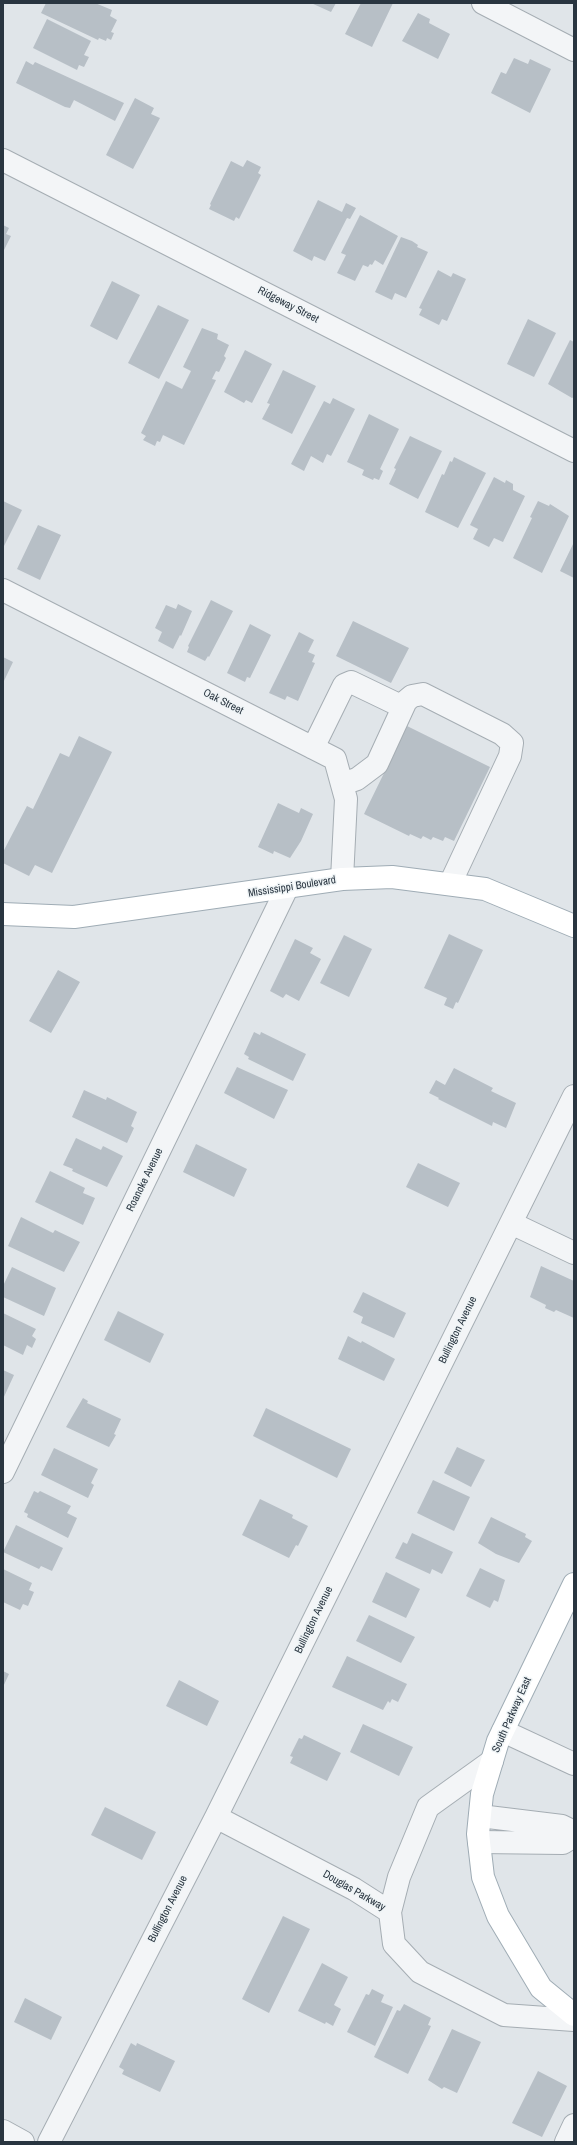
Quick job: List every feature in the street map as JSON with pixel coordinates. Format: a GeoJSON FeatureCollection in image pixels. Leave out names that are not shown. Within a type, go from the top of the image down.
{"type":"FeatureCollection","features":[{"type":"Feature","properties":{"kind":"main road","name":"Mississippi Boulevard"},"geometry":{"type":"LineString","coordinates":[[3,914],[74,917],[342,879],[392,877],[485,889],[574,926]]}},
{"type":"Feature","properties":{"kind":"main road","name":"South Parkway East"},"geometry":{"type":"LineString","coordinates":[[574,1584],[503,1731],[482,1794],[479,1842],[483,1877],[498,1916],[541,1988],[574,2015]]}},
{"type":"Feature","properties":{"kind":"street"},"geometry":{"type":"LineString","coordinates":[[483,3],[574,50]]}},
{"type":"Feature","properties":{"kind":"street","name":"Ridgeway Street"},"geometry":{"type":"LineString","coordinates":[[3,160],[574,451]]}},
{"type":"Feature","properties":{"kind":"street","name":"Oak Street"},"geometry":{"type":"LineString","coordinates":[[3,590],[335,759],[346,799],[342,879]]}},
{"type":"Feature","properties":{"kind":"street"},"geometry":{"type":"LineString","coordinates":[[313,748],[344,685],[351,682],[403,707]]}},
{"type":"Feature","properties":{"kind":"street"},"geometry":{"type":"LineString","coordinates":[[342,784],[357,779],[376,764],[406,701],[412,696],[423,694],[502,734],[512,743],[510,756],[450,884]]}},
{"type":"Feature","properties":{"kind":"street","name":"Roanoke Avenue"},"geometry":{"type":"LineString","coordinates":[[3,1472],[286,888]]}},
{"type":"Feature","properties":{"kind":"street","name":"Bullington Avenue"},"geometry":{"type":"LineString","coordinates":[[49,2142],[216,1817],[574,1096]]}},
{"type":"Feature","properties":{"kind":"street"},"geometry":{"type":"LineString","coordinates":[[511,1222],[574,1253]]}},
{"type":"Feature","properties":{"kind":"street"},"geometry":{"type":"LineString","coordinates":[[503,1731],[574,1764]]}},
{"type":"Feature","properties":{"kind":"street"},"geometry":{"type":"LineString","coordinates":[[390,1912],[399,1877],[428,1807],[492,1761]]}},
{"type":"Feature","properties":{"kind":"street"},"geometry":{"type":"LineString","coordinates":[[480,1816],[562,1826],[574,1832]]}},
{"type":"Feature","properties":{"kind":"street","name":"Douglas Parkway"},"geometry":{"type":"LineString","coordinates":[[216,1817],[354,1889],[390,1912],[394,1944],[420,1972],[504,2015],[574,2020]]}},
{"type":"Feature","properties":{"kind":"street"},"geometry":{"type":"LineString","coordinates":[[479,1842],[562,1843],[574,1836]]}},
{"type":"Feature","properties":{"kind":"street"},"geometry":{"type":"LineString","coordinates":[[566,2142],[574,2125]]}},
{"type":"Feature","properties":{"kind":"street"},"geometry":{"type":"LineString","coordinates":[[3,2131],[24,2142]]}},
{"type":"Feature","properties":{"kind":"building"},"geometry":{"type":"Polygon","coordinates":[[[46,3],[95,3],[112,10],[110,16],[117,20],[111,32],[114,33],[111,40],[107,38],[106,41],[99,38],[98,40],[41,13],[46,3]]]}},
{"type":"Feature","properties":{"kind":"building"},"geometry":{"type":"Polygon","coordinates":[[[311,3],[336,3],[331,12],[311,3]]]}},
{"type":"Feature","properties":{"kind":"building"},"geometry":{"type":"Polygon","coordinates":[[[361,3],[393,3],[372,47],[345,34],[361,3]]]}},
{"type":"Feature","properties":{"kind":"building"},"geometry":{"type":"Polygon","coordinates":[[[418,13],[430,19],[429,23],[450,34],[438,59],[402,41],[418,13]]]}},
{"type":"Feature","properties":{"kind":"building"},"geometry":{"type":"Polygon","coordinates":[[[47,19],[91,41],[84,55],[89,57],[84,67],[79,65],[77,70],[33,48],[47,19]]]}},
{"type":"Feature","properties":{"kind":"building"},"geometry":{"type":"Polygon","coordinates":[[[514,58],[528,64],[530,59],[551,69],[530,113],[491,93],[501,72],[506,74],[514,58]]]}},
{"type":"Feature","properties":{"kind":"building"},"geometry":{"type":"Polygon","coordinates":[[[26,61],[33,65],[35,62],[124,103],[115,121],[74,100],[70,108],[65,107],[16,83],[26,61]]]}},
{"type":"Feature","properties":{"kind":"building"},"geometry":{"type":"Polygon","coordinates":[[[135,98],[154,108],[151,114],[160,118],[133,169],[106,155],[135,98]]]}},
{"type":"Feature","properties":{"kind":"building"},"geometry":{"type":"Polygon","coordinates":[[[247,160],[261,167],[258,173],[261,175],[239,219],[236,217],[234,221],[209,209],[210,204],[231,161],[243,167],[247,160]]]}},
{"type":"Feature","properties":{"kind":"building"},"geometry":{"type":"Polygon","coordinates":[[[318,200],[342,212],[346,203],[356,208],[350,219],[347,218],[325,261],[314,256],[312,261],[293,251],[318,200]]]}},
{"type":"Feature","properties":{"kind":"building"},"geometry":{"type":"Polygon","coordinates":[[[360,215],[398,236],[383,265],[375,260],[372,265],[370,264],[368,267],[363,265],[355,281],[337,273],[346,255],[341,253],[360,215]]]}},
{"type":"Feature","properties":{"kind":"building"},"geometry":{"type":"Polygon","coordinates":[[[3,225],[9,228],[6,234],[11,236],[4,250],[3,225]]]}},
{"type":"Feature","properties":{"kind":"building"},"geometry":{"type":"Polygon","coordinates":[[[401,237],[412,241],[418,245],[417,247],[428,252],[406,298],[395,293],[392,300],[375,292],[401,237]]]}},
{"type":"Feature","properties":{"kind":"building"},"geometry":{"type":"Polygon","coordinates":[[[438,270],[451,277],[453,273],[466,279],[447,321],[442,319],[439,325],[419,315],[422,309],[419,308],[438,270]]]}},
{"type":"Feature","properties":{"kind":"building"},"geometry":{"type":"Polygon","coordinates":[[[112,281],[140,295],[117,340],[90,326],[112,281]]]}},
{"type":"Feature","properties":{"kind":"building"},"geometry":{"type":"Polygon","coordinates":[[[158,305],[189,320],[159,379],[128,363],[158,305]]]}},
{"type":"Feature","properties":{"kind":"building"},"geometry":{"type":"Polygon","coordinates":[[[528,319],[556,333],[534,377],[507,364],[528,319]]]}},
{"type":"Feature","properties":{"kind":"building"},"geometry":{"type":"Polygon","coordinates":[[[202,328],[218,334],[217,339],[229,345],[224,356],[226,358],[219,372],[216,371],[212,379],[216,380],[184,445],[163,435],[160,442],[157,441],[155,446],[143,440],[146,436],[141,433],[166,381],[182,389],[191,371],[183,367],[202,328]]]}},
{"type":"Feature","properties":{"kind":"building"},"geometry":{"type":"Polygon","coordinates":[[[570,340],[574,342],[574,397],[572,398],[548,384],[570,340]]]}},
{"type":"Feature","properties":{"kind":"building"},"geometry":{"type":"Polygon","coordinates":[[[245,350],[272,364],[252,403],[246,400],[244,403],[224,392],[245,350]]]}},
{"type":"Feature","properties":{"kind":"building"},"geometry":{"type":"Polygon","coordinates":[[[283,370],[316,386],[292,434],[262,419],[270,404],[267,403],[283,370]]]}},
{"type":"Feature","properties":{"kind":"building"},"geometry":{"type":"Polygon","coordinates":[[[333,398],[355,409],[331,456],[327,454],[323,463],[311,456],[304,471],[291,464],[324,401],[330,404],[333,398]]]}},
{"type":"Feature","properties":{"kind":"building"},"geometry":{"type":"Polygon","coordinates":[[[369,414],[399,429],[380,469],[383,471],[379,480],[374,478],[373,480],[362,475],[364,470],[347,462],[369,414]]]}},
{"type":"Feature","properties":{"kind":"building"},"geometry":{"type":"Polygon","coordinates":[[[410,436],[442,451],[418,499],[389,484],[396,469],[394,468],[410,436]]]}},
{"type":"Feature","properties":{"kind":"building"},"geometry":{"type":"Polygon","coordinates":[[[454,457],[486,473],[458,528],[425,512],[442,474],[444,475],[450,461],[452,462],[454,457]]]}},
{"type":"Feature","properties":{"kind":"building"},"geometry":{"type":"Polygon","coordinates":[[[494,477],[505,483],[506,480],[513,484],[513,490],[525,496],[503,542],[494,538],[489,547],[473,539],[478,529],[470,525],[494,477]]]}},
{"type":"Feature","properties":{"kind":"building"},"geometry":{"type":"Polygon","coordinates":[[[3,501],[22,510],[3,548],[3,501]]]}},
{"type":"Feature","properties":{"kind":"building"},"geometry":{"type":"Polygon","coordinates":[[[538,501],[549,506],[550,504],[569,516],[542,573],[513,558],[532,518],[530,517],[538,501]]]}},
{"type":"Feature","properties":{"kind":"building"},"geometry":{"type":"Polygon","coordinates":[[[38,525],[61,535],[40,580],[17,569],[38,525]]]}},
{"type":"Feature","properties":{"kind":"building"},"geometry":{"type":"Polygon","coordinates":[[[574,542],[574,578],[560,571],[574,542]]]}},
{"type":"Feature","properties":{"kind":"building"},"geometry":{"type":"Polygon","coordinates":[[[211,600],[233,611],[209,657],[208,656],[205,661],[187,652],[188,646],[211,600]]]}},
{"type":"Feature","properties":{"kind":"building"},"geometry":{"type":"Polygon","coordinates":[[[178,604],[192,611],[181,636],[180,635],[173,649],[158,641],[162,632],[155,628],[166,605],[176,609],[178,604]]]}},
{"type":"Feature","properties":{"kind":"building"},"geometry":{"type":"Polygon","coordinates":[[[353,621],[409,648],[391,683],[336,656],[353,621]]]}},
{"type":"Feature","properties":{"kind":"building"},"geometry":{"type":"Polygon","coordinates":[[[250,624],[271,635],[250,678],[247,677],[245,682],[227,673],[250,624]]]}},
{"type":"Feature","properties":{"kind":"building"},"geometry":{"type":"Polygon","coordinates":[[[299,632],[314,640],[308,652],[315,655],[312,662],[315,663],[298,701],[287,696],[285,700],[269,693],[299,632]]]}},
{"type":"Feature","properties":{"kind":"building"},"geometry":{"type":"Polygon","coordinates":[[[3,657],[13,662],[3,683],[3,657]]]}},
{"type":"Feature","properties":{"kind":"building"},"geometry":{"type":"Polygon","coordinates":[[[407,726],[490,767],[454,841],[445,837],[443,841],[433,837],[431,840],[423,836],[421,839],[410,834],[409,836],[364,814],[407,726]]]}},
{"type":"Feature","properties":{"kind":"building"},"geometry":{"type":"Polygon","coordinates":[[[79,736],[112,752],[52,873],[35,865],[29,876],[3,863],[3,852],[27,806],[33,809],[60,753],[69,757],[79,736]]]}},
{"type":"Feature","properties":{"kind":"building"},"geometry":{"type":"Polygon","coordinates":[[[278,803],[299,813],[301,808],[313,814],[301,841],[290,858],[274,851],[273,854],[258,847],[278,803]]]}},
{"type":"Feature","properties":{"kind":"building"},"geometry":{"type":"Polygon","coordinates":[[[449,934],[483,950],[458,1003],[456,1002],[453,1009],[444,1005],[447,998],[424,988],[449,934]]]}},
{"type":"Feature","properties":{"kind":"building"},"geometry":{"type":"Polygon","coordinates":[[[344,935],[372,949],[349,997],[320,983],[344,935]]]}},
{"type":"Feature","properties":{"kind":"building"},"geometry":{"type":"Polygon","coordinates":[[[295,939],[313,948],[310,953],[321,959],[299,1001],[286,994],[283,998],[270,991],[295,939]]]}},
{"type":"Feature","properties":{"kind":"building"},"geometry":{"type":"Polygon","coordinates":[[[58,970],[80,982],[51,1033],[29,1021],[58,970]]]}},
{"type":"Feature","properties":{"kind":"building"},"geometry":{"type":"Polygon","coordinates":[[[254,1032],[260,1035],[261,1032],[306,1054],[293,1081],[248,1059],[249,1057],[244,1054],[254,1032]]]}},
{"type":"Feature","properties":{"kind":"building"},"geometry":{"type":"Polygon","coordinates":[[[237,1067],[288,1090],[274,1119],[224,1093],[237,1067]]]}},
{"type":"Feature","properties":{"kind":"building"},"geometry":{"type":"Polygon","coordinates":[[[454,1068],[493,1088],[491,1091],[516,1103],[506,1128],[493,1122],[492,1126],[429,1093],[436,1080],[445,1085],[454,1068]]]}},
{"type":"Feature","properties":{"kind":"building"},"geometry":{"type":"Polygon","coordinates":[[[84,1090],[106,1100],[107,1097],[137,1112],[131,1126],[134,1128],[127,1143],[72,1117],[84,1090]]]}},
{"type":"Feature","properties":{"kind":"building"},"geometry":{"type":"Polygon","coordinates":[[[76,1138],[101,1150],[103,1146],[123,1156],[107,1187],[72,1171],[73,1169],[63,1165],[76,1138]]]}},
{"type":"Feature","properties":{"kind":"building"},"geometry":{"type":"Polygon","coordinates":[[[196,1144],[247,1169],[234,1197],[183,1172],[196,1144]]]}},
{"type":"Feature","properties":{"kind":"building"},"geometry":{"type":"Polygon","coordinates":[[[418,1163],[460,1183],[448,1207],[406,1187],[418,1163]]]}},
{"type":"Feature","properties":{"kind":"building"},"geometry":{"type":"Polygon","coordinates":[[[50,1171],[85,1188],[83,1193],[95,1198],[83,1225],[35,1202],[50,1171]]]}},
{"type":"Feature","properties":{"kind":"building"},"geometry":{"type":"Polygon","coordinates":[[[21,1217],[53,1233],[55,1230],[80,1242],[64,1272],[8,1246],[21,1217]]]}},
{"type":"Feature","properties":{"kind":"building"},"geometry":{"type":"Polygon","coordinates":[[[541,1266],[574,1281],[574,1318],[556,1310],[554,1312],[545,1308],[546,1305],[530,1297],[541,1266]]]}},
{"type":"Feature","properties":{"kind":"building"},"geometry":{"type":"Polygon","coordinates":[[[12,1267],[56,1288],[44,1316],[3,1297],[3,1286],[12,1267]]]}},
{"type":"Feature","properties":{"kind":"building"},"geometry":{"type":"Polygon","coordinates":[[[363,1292],[406,1313],[394,1338],[361,1323],[363,1317],[353,1312],[363,1292]]]}},
{"type":"Feature","properties":{"kind":"building"},"geometry":{"type":"Polygon","coordinates":[[[118,1311],[164,1334],[150,1363],[104,1340],[118,1311]]]}},
{"type":"Feature","properties":{"kind":"building"},"geometry":{"type":"Polygon","coordinates":[[[3,1313],[36,1329],[32,1336],[36,1339],[32,1348],[27,1345],[23,1355],[3,1345],[3,1313]]]}},
{"type":"Feature","properties":{"kind":"building"},"geometry":{"type":"Polygon","coordinates":[[[348,1336],[361,1343],[362,1341],[395,1359],[384,1381],[338,1359],[348,1336]]]}},
{"type":"Feature","properties":{"kind":"building"},"geometry":{"type":"Polygon","coordinates":[[[3,1370],[14,1375],[3,1399],[3,1370]]]}},
{"type":"Feature","properties":{"kind":"building"},"geometry":{"type":"Polygon","coordinates":[[[83,1398],[88,1401],[87,1403],[121,1419],[114,1434],[116,1435],[109,1447],[66,1427],[83,1398]]]}},
{"type":"Feature","properties":{"kind":"building"},"geometry":{"type":"Polygon","coordinates":[[[266,1408],[351,1449],[337,1478],[253,1436],[266,1408]]]}},
{"type":"Feature","properties":{"kind":"building"},"geometry":{"type":"Polygon","coordinates":[[[457,1447],[485,1460],[471,1487],[444,1473],[457,1447]]]}},
{"type":"Feature","properties":{"kind":"building"},"geometry":{"type":"Polygon","coordinates":[[[54,1448],[98,1469],[91,1483],[94,1485],[88,1498],[41,1475],[54,1448]]]}},
{"type":"Feature","properties":{"kind":"building"},"geometry":{"type":"Polygon","coordinates":[[[433,1480],[470,1497],[454,1531],[417,1513],[433,1480]]]}},
{"type":"Feature","properties":{"kind":"building"},"geometry":{"type":"Polygon","coordinates":[[[34,1491],[38,1493],[40,1491],[71,1506],[67,1513],[77,1518],[68,1538],[27,1517],[28,1514],[24,1512],[34,1491]]]}},
{"type":"Feature","properties":{"kind":"building"},"geometry":{"type":"Polygon","coordinates":[[[260,1499],[293,1515],[292,1518],[308,1526],[298,1546],[296,1545],[289,1558],[242,1535],[260,1499]]]}},
{"type":"Feature","properties":{"kind":"building"},"geometry":{"type":"Polygon","coordinates":[[[491,1517],[526,1534],[525,1537],[532,1541],[519,1563],[496,1554],[478,1543],[491,1517]]]}},
{"type":"Feature","properties":{"kind":"building"},"geometry":{"type":"Polygon","coordinates":[[[16,1525],[63,1548],[52,1571],[41,1566],[39,1569],[3,1552],[16,1525]]]}},
{"type":"Feature","properties":{"kind":"building"},"geometry":{"type":"Polygon","coordinates":[[[412,1533],[453,1552],[442,1574],[432,1569],[430,1574],[395,1558],[403,1542],[407,1544],[412,1533]]]}},
{"type":"Feature","properties":{"kind":"building"},"geometry":{"type":"Polygon","coordinates":[[[480,1568],[505,1580],[498,1602],[494,1600],[490,1608],[466,1596],[480,1568]]]}},
{"type":"Feature","properties":{"kind":"building"},"geometry":{"type":"Polygon","coordinates":[[[3,1569],[32,1583],[29,1590],[34,1592],[28,1606],[23,1604],[20,1610],[3,1602],[3,1569]]]}},
{"type":"Feature","properties":{"kind":"building"},"geometry":{"type":"Polygon","coordinates":[[[386,1572],[420,1589],[406,1618],[372,1602],[386,1572]]]}},
{"type":"Feature","properties":{"kind":"building"},"geometry":{"type":"Polygon","coordinates":[[[369,1615],[415,1637],[401,1663],[356,1641],[369,1615]]]}},
{"type":"Feature","properties":{"kind":"building"},"geometry":{"type":"Polygon","coordinates":[[[347,1656],[407,1684],[398,1702],[392,1699],[390,1703],[388,1701],[383,1710],[332,1687],[347,1656]]]}},
{"type":"Feature","properties":{"kind":"building"},"geometry":{"type":"Polygon","coordinates":[[[3,1671],[9,1674],[3,1687],[3,1671]]]}},
{"type":"Feature","properties":{"kind":"building"},"geometry":{"type":"Polygon","coordinates":[[[179,1680],[219,1701],[207,1726],[166,1706],[179,1680]]]}},
{"type":"Feature","properties":{"kind":"building"},"geometry":{"type":"Polygon","coordinates":[[[363,1724],[413,1747],[399,1776],[350,1752],[363,1724]]]}},
{"type":"Feature","properties":{"kind":"building"},"geometry":{"type":"Polygon","coordinates":[[[304,1735],[341,1753],[327,1781],[290,1763],[293,1757],[290,1756],[299,1738],[302,1739],[304,1735]]]}},
{"type":"Feature","properties":{"kind":"building"},"geometry":{"type":"Polygon","coordinates":[[[105,1807],[156,1832],[142,1860],[91,1835],[105,1807]]]}},
{"type":"Feature","properties":{"kind":"building"},"geometry":{"type":"Polygon","coordinates":[[[283,1916],[310,1929],[269,2013],[242,1999],[283,1916]]]}},
{"type":"Feature","properties":{"kind":"building"},"geometry":{"type":"Polygon","coordinates":[[[322,1963],[348,1977],[334,2005],[341,2009],[333,2026],[326,2022],[325,2024],[298,2011],[322,1963]]]}},
{"type":"Feature","properties":{"kind":"building"},"geometry":{"type":"Polygon","coordinates":[[[372,1989],[384,1995],[381,2002],[393,2007],[375,2046],[347,2032],[366,1994],[369,1995],[372,1989]]]}},
{"type":"Feature","properties":{"kind":"building"},"geometry":{"type":"Polygon","coordinates":[[[25,1998],[62,2017],[51,2040],[14,2022],[25,1998]]]}},
{"type":"Feature","properties":{"kind":"building"},"geometry":{"type":"Polygon","coordinates":[[[404,2004],[431,2018],[428,2025],[431,2026],[408,2074],[374,2057],[397,2010],[400,2011],[404,2004]]]}},
{"type":"Feature","properties":{"kind":"building"},"geometry":{"type":"Polygon","coordinates":[[[452,2029],[481,2042],[457,2093],[444,2087],[442,2089],[428,2080],[452,2029]]]}},
{"type":"Feature","properties":{"kind":"building"},"geometry":{"type":"Polygon","coordinates":[[[131,2043],[136,2046],[137,2043],[175,2061],[160,2092],[122,2074],[124,2070],[119,2067],[131,2043]]]}},
{"type":"Feature","properties":{"kind":"building"},"geometry":{"type":"Polygon","coordinates":[[[538,2071],[567,2086],[542,2137],[512,2123],[538,2071]]]}}]}
